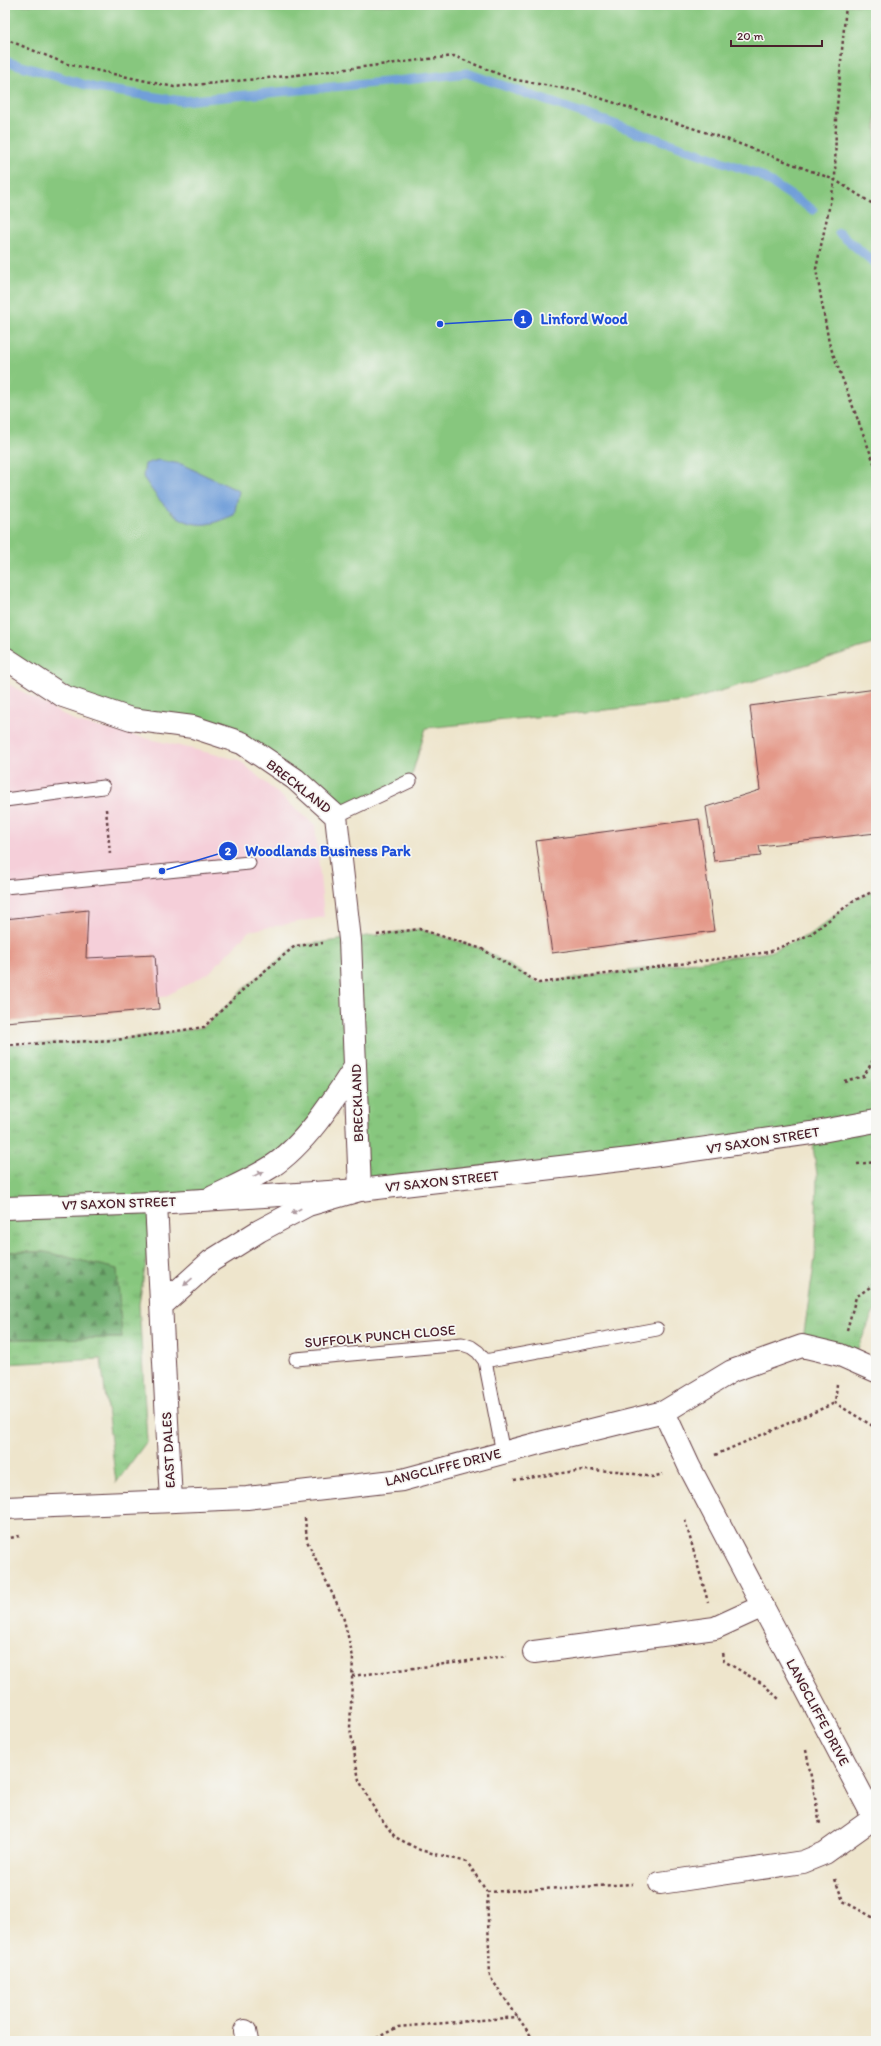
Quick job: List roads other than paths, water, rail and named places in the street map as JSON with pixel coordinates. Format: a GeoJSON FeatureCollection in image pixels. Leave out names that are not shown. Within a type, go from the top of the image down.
{"type":"FeatureCollection","features":[{"type":"Feature","properties":{"kind":"street","name":"BRECKLAND"},"geometry":{"type":"LineString","coordinates":[[5,658],[62,696],[131,719],[193,727],[242,743],[295,779],[336,816],[350,940],[360,1190]]}},
{"type":"Feature","properties":{"kind":"street"},"geometry":{"type":"LineString","coordinates":[[211,1198],[272,1167],[300,1142],[328,1109],[355,1067]]}},
{"type":"Feature","properties":{"kind":"street","name":"V7 SAXON STREET"},"geometry":{"type":"LineString","coordinates":[[5,1208],[156,1203],[211,1198],[360,1190],[630,1159],[811,1133],[876,1121]]}},
{"type":"Feature","properties":{"kind":"street"},"geometry":{"type":"LineString","coordinates":[[161,1306],[211,1261],[259,1231],[308,1205],[360,1190]]}},
{"type":"Feature","properties":{"kind":"street","name":"EAST DALES"},"geometry":{"type":"LineString","coordinates":[[5,1508],[171,1501],[156,1203]]}},
{"type":"Feature","properties":{"kind":"street","name":"LANGCLIFFE DRIVE"},"geometry":{"type":"LineString","coordinates":[[171,1501],[247,1498],[402,1480],[664,1412],[732,1371],[802,1346],[840,1355],[876,1371]]}},
{"type":"Feature","properties":{"kind":"street","name":"LANGCLIFFE DRIVE"},"geometry":{"type":"LineString","coordinates":[[660,1883],[803,1862],[825,1853],[875,1820],[689,1466],[664,1412]]}},
{"type":"Feature","properties":{"kind":"street"},"geometry":{"type":"LineString","coordinates":[[534,1652],[715,1628],[763,1606]]}},
{"type":"Feature","properties":{"kind":"lane"},"geometry":{"type":"LineString","coordinates":[[336,816],[410,781]]}},
{"type":"Feature","properties":{"kind":"lane"},"geometry":{"type":"LineString","coordinates":[[5,800],[103,787]]}},
{"type":"Feature","properties":{"kind":"lane"},"geometry":{"type":"LineString","coordinates":[[5,887],[249,863]]}},
{"type":"Feature","properties":{"kind":"lane"},"geometry":{"type":"LineString","coordinates":[[503,1453],[485,1361],[657,1329]]}},
{"type":"Feature","properties":{"kind":"lane","name":"SUFFOLK PUNCH CLOSE"},"geometry":{"type":"LineString","coordinates":[[296,1359],[462,1344],[471,1347],[478,1352],[485,1361]]}},
{"type":"Feature","properties":{"kind":"water"},"geometry":{"type":"Polygon","coordinates":[[[158,460],[181,464],[239,491],[234,515],[217,522],[207,524],[196,524],[178,517],[162,503],[143,477],[145,464],[158,460]]]}},
{"type":"Feature","properties":{"kind":"waterway"},"geometry":{"type":"LineString","coordinates":[[5,61],[96,88],[182,101],[467,73],[758,174],[813,210]]}},
{"type":"Feature","properties":{"kind":"waterway"},"geometry":{"type":"LineString","coordinates":[[839,233],[876,264]]}},
{"type":"Feature","properties":{"kind":"place","name":"Linford Wood"},"geometry":{"type":"Point","coordinates":[440,324]}},
{"type":"Feature","properties":{"kind":"place","name":"Woodlands Business Park"},"geometry":{"type":"Point","coordinates":[162,871]}}]}
